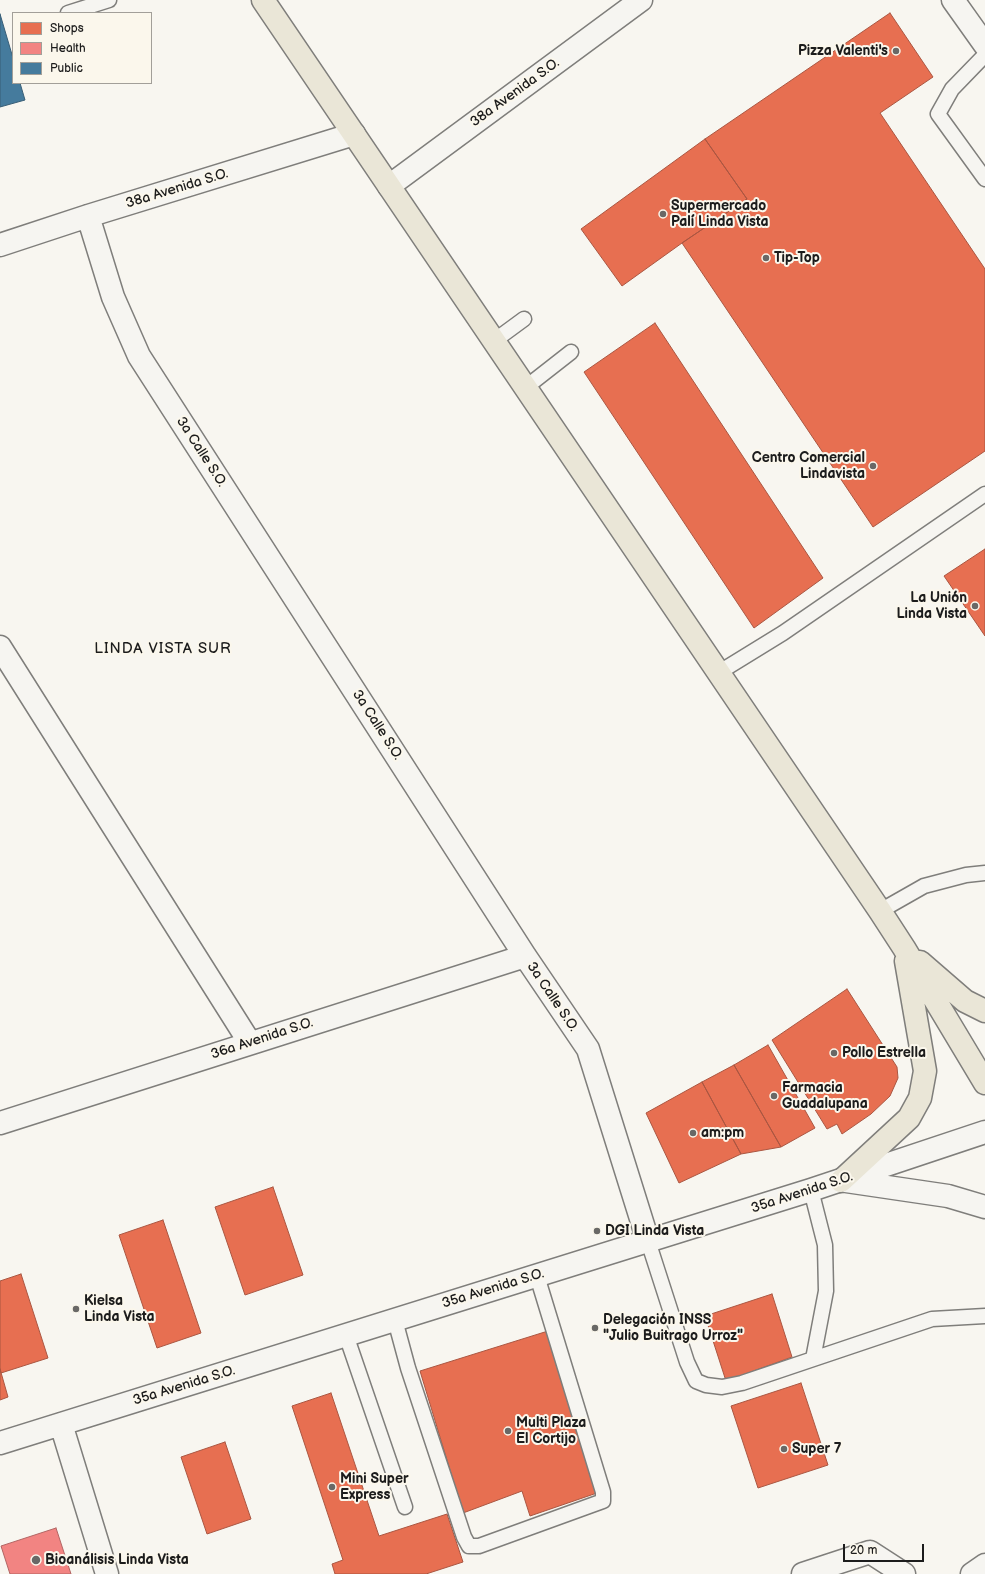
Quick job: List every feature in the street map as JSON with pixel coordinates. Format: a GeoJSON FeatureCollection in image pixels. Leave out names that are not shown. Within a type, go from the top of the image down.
{"type":"FeatureCollection","features":[{"type":"Feature","properties":{"kind":"main road"},"geometry":{"type":"LineString","coordinates":[[263,0],[904,948],[985,1084]]}},
{"type":"Feature","properties":{"kind":"main road"},"geometry":{"type":"LineString","coordinates":[[904,948],[965,1001],[985,1011]]}},
{"type":"Feature","properties":{"kind":"main road"},"geometry":{"type":"LineString","coordinates":[[841,1181],[908,1118],[920,1098],[925,1070],[904,948]]}},
{"type":"Feature","properties":{"kind":"street","name":"38a Avenida S.O."},"geometry":{"type":"LineString","coordinates":[[389,186],[616,7],[642,0]]}},
{"type":"Feature","properties":{"kind":"street"},"geometry":{"type":"LineString","coordinates":[[953,0],[985,45]]}},
{"type":"Feature","properties":{"kind":"street","name":"38a Avenida S.O."},"geometry":{"type":"LineString","coordinates":[[0,245],[88,216],[354,134]]}},
{"type":"Feature","properties":{"kind":"street","name":"3a Calle S.O."},"geometry":{"type":"LineString","coordinates":[[88,216],[113,296],[139,356],[525,956],[588,1050],[648,1241]]}},
{"type":"Feature","properties":{"kind":"street"},"geometry":{"type":"LineString","coordinates":[[0,648],[250,1043]]}},
{"type":"Feature","properties":{"kind":"street","name":"36a Avenida S.O."},"geometry":{"type":"LineString","coordinates":[[0,1123],[525,956]]}},
{"type":"Feature","properties":{"kind":"street","name":"35a Avenida S.O."},"geometry":{"type":"LineString","coordinates":[[0,1443],[841,1181],[985,1132]]}},
{"type":"Feature","properties":{"kind":"street"},"geometry":{"type":"LineString","coordinates":[[841,1181],[948,1196],[985,1207]]}},
{"type":"Feature","properties":{"kind":"street"},"geometry":{"type":"LineString","coordinates":[[61,1424],[107,1574]]}},
{"type":"Feature","properties":{"kind":"street"},"geometry":{"type":"LineString","coordinates":[[803,1574],[870,1552],[904,1574]]}},
{"type":"Feature","properties":{"kind":"street"},"geometry":{"type":"LineString","coordinates":[[972,1574],[985,1565]]}},
{"type":"Feature","properties":{"kind":"lane"},"geometry":{"type":"LineString","coordinates":[[71,12],[109,0]]}},
{"type":"Feature","properties":{"kind":"lane"},"geometry":{"type":"LineString","coordinates":[[985,55],[952,89],[938,114],[985,179]]}},
{"type":"Feature","properties":{"kind":"lane"},"geometry":{"type":"LineString","coordinates":[[494,341],[524,319]]}},
{"type":"Feature","properties":{"kind":"lane"},"geometry":{"type":"LineString","coordinates":[[525,388],[571,352]]}},
{"type":"Feature","properties":{"kind":"lane"},"geometry":{"type":"LineString","coordinates":[[718,673],[789,628],[985,494]]}},
{"type":"Feature","properties":{"kind":"lane"},"geometry":{"type":"LineString","coordinates":[[880,912],[924,886],[966,875],[985,873]]}},
{"type":"Feature","properties":{"kind":"lane"},"geometry":{"type":"LineString","coordinates":[[811,1190],[825,1245],[826,1291],[813,1359]]}},
{"type":"Feature","properties":{"kind":"lane"},"geometry":{"type":"LineString","coordinates":[[648,1241],[687,1362],[696,1381],[706,1385],[722,1387],[742,1383],[932,1319],[985,1316]]}},
{"type":"Feature","properties":{"kind":"lane"},"geometry":{"type":"LineString","coordinates":[[395,1320],[408,1368],[464,1537],[469,1546],[478,1546],[602,1501],[604,1492],[537,1276]]}},
{"type":"Feature","properties":{"kind":"lane"},"geometry":{"type":"LineString","coordinates":[[346,1335],[404,1507]]}},
{"type":"Feature","properties":{"kind":"building: Shops"},"geometry":{"type":"Polygon","coordinates":[[[890,13],[933,77],[880,113],[985,269],[985,451],[873,527],[682,243],[747,199],[705,139],[890,13]]]}},
{"type":"Feature","properties":{"kind":"building: Shops","name":"Supermercado Palí Linda Vista"},"geometry":{"type":"Polygon","coordinates":[[[705,139],[747,199],[622,286],[581,229],[705,139]]]}},
{"type":"Feature","properties":{"kind":"building: Shops"},"geometry":{"type":"Polygon","coordinates":[[[655,323],[823,578],[754,628],[584,372],[655,323]]]}},
{"type":"Feature","properties":{"kind":"building: Shops","name":"La Unión Linda Vista"},"geometry":{"type":"Polygon","coordinates":[[[985,549],[985,636],[944,576],[985,549]]]}},
{"type":"Feature","properties":{"kind":"building: Shops","name":"Pollo Estrella"},"geometry":{"type":"Polygon","coordinates":[[[847,989],[897,1067],[898,1078],[890,1096],[871,1114],[842,1134],[837,1124],[827,1129],[772,1040],[847,989]]]}},
{"type":"Feature","properties":{"kind":"building: Shops","name":"Farmacia Guadalupana"},"geometry":{"type":"Polygon","coordinates":[[[768,1045],[815,1128],[781,1147],[734,1065],[768,1045]]]}},
{"type":"Feature","properties":{"kind":"building: Shops"},"geometry":{"type":"Polygon","coordinates":[[[734,1065],[781,1147],[741,1154],[702,1082],[734,1065]]]}},
{"type":"Feature","properties":{"kind":"building: Shops","name":"am:pm"},"geometry":{"type":"Polygon","coordinates":[[[702,1082],[741,1154],[679,1183],[646,1113],[702,1082]]]}},
{"type":"Feature","properties":{"kind":"building: Shops"},"geometry":{"type":"Polygon","coordinates":[[[273,1187],[303,1275],[245,1295],[215,1207],[273,1187]]]}},
{"type":"Feature","properties":{"kind":"building: Shops"},"geometry":{"type":"Polygon","coordinates":[[[163,1220],[201,1333],[157,1348],[119,1235],[163,1220]]]}},
{"type":"Feature","properties":{"kind":"building: Shops"},"geometry":{"type":"Polygon","coordinates":[[[21,1274],[48,1358],[1,1373],[0,1281],[21,1274]]]}},
{"type":"Feature","properties":{"kind":"building: Shops"},"geometry":{"type":"Polygon","coordinates":[[[772,1294],[792,1357],[726,1381],[705,1316],[772,1294]]]}},
{"type":"Feature","properties":{"kind":"building: Shops","name":"Multi Plaza El Cortijo"},"geometry":{"type":"Polygon","coordinates":[[[548,1331],[597,1493],[530,1516],[522,1491],[463,1513],[420,1371],[548,1331]]]}},
{"type":"Feature","properties":{"kind":"building: Shops"},"geometry":{"type":"Polygon","coordinates":[[[0,1369],[8,1397],[0,1400],[0,1369]]]}},
{"type":"Feature","properties":{"kind":"building: Shops","name":"Super 7"},"geometry":{"type":"Polygon","coordinates":[[[801,1383],[828,1465],[758,1488],[731,1406],[801,1383]]]}},
{"type":"Feature","properties":{"kind":"building: Shops"},"geometry":{"type":"Polygon","coordinates":[[[331,1393],[379,1536],[447,1514],[463,1562],[426,1574],[335,1574],[332,1564],[343,1560],[292,1406],[331,1393]]]}},
{"type":"Feature","properties":{"kind":"building: Shops"},"geometry":{"type":"Polygon","coordinates":[[[225,1442],[251,1519],[207,1534],[181,1457],[225,1442]]]}},
{"type":"Feature","properties":{"kind":"building: Health","name":"Bioanálisis Linda Vista"},"geometry":{"type":"Polygon","coordinates":[[[56,1528],[71,1574],[10,1574],[1,1546],[56,1528]]]}},
{"type":"Feature","properties":{"kind":"building: Public"},"geometry":{"type":"Polygon","coordinates":[[[0,14],[12,55],[12,84],[20,84],[25,100],[0,107],[0,14]]]}},
{"type":"Feature","properties":{"kind":"place","name":"Pizza Valenti's"},"geometry":{"type":"Point","coordinates":[896,51]}},
{"type":"Feature","properties":{"kind":"place","name":"Supermercado Palí Linda Vista"},"geometry":{"type":"Point","coordinates":[663,214]}},
{"type":"Feature","properties":{"kind":"place","name":"Tip-Top"},"geometry":{"type":"Point","coordinates":[766,258]}},
{"type":"Feature","properties":{"kind":"place","name":"Centro Comercial Lindavista"},"geometry":{"type":"Point","coordinates":[873,466]}},
{"type":"Feature","properties":{"kind":"place","name":"La Unión Linda Vista"},"geometry":{"type":"Point","coordinates":[975,606]}},
{"type":"Feature","properties":{"kind":"place","name":"Pollo Estrella"},"geometry":{"type":"Point","coordinates":[834,1053]}},
{"type":"Feature","properties":{"kind":"place","name":"Farmacia Guadalupana"},"geometry":{"type":"Point","coordinates":[774,1096]}},
{"type":"Feature","properties":{"kind":"place","name":"am:pm"},"geometry":{"type":"Point","coordinates":[693,1133]}},
{"type":"Feature","properties":{"kind":"place","name":"DGI Linda Vista"},"geometry":{"type":"Point","coordinates":[597,1231]}},
{"type":"Feature","properties":{"kind":"place","name":"Kielsa Linda Vista"},"geometry":{"type":"Point","coordinates":[76,1309]}},
{"type":"Feature","properties":{"kind":"place","name":"Delegación INSS \"Julio Buitrago Urroz\""},"geometry":{"type":"Point","coordinates":[595,1328]}},
{"type":"Feature","properties":{"kind":"place","name":"Multi Plaza El Cortijo"},"geometry":{"type":"Point","coordinates":[508,1431]}},
{"type":"Feature","properties":{"kind":"place","name":"Super 7"},"geometry":{"type":"Point","coordinates":[784,1449]}},
{"type":"Feature","properties":{"kind":"place","name":"Mini Super Express"},"geometry":{"type":"Point","coordinates":[332,1487]}},
{"type":"Feature","properties":{"kind":"place","name":"Bioanálisis Linda Vista"},"geometry":{"type":"Point","coordinates":[36,1560]}},
{"type":"Feature","properties":{"kind":"district","name":"LINDA VISTA SUR"},"geometry":{"type":"Point","coordinates":[163,649]}}]}
